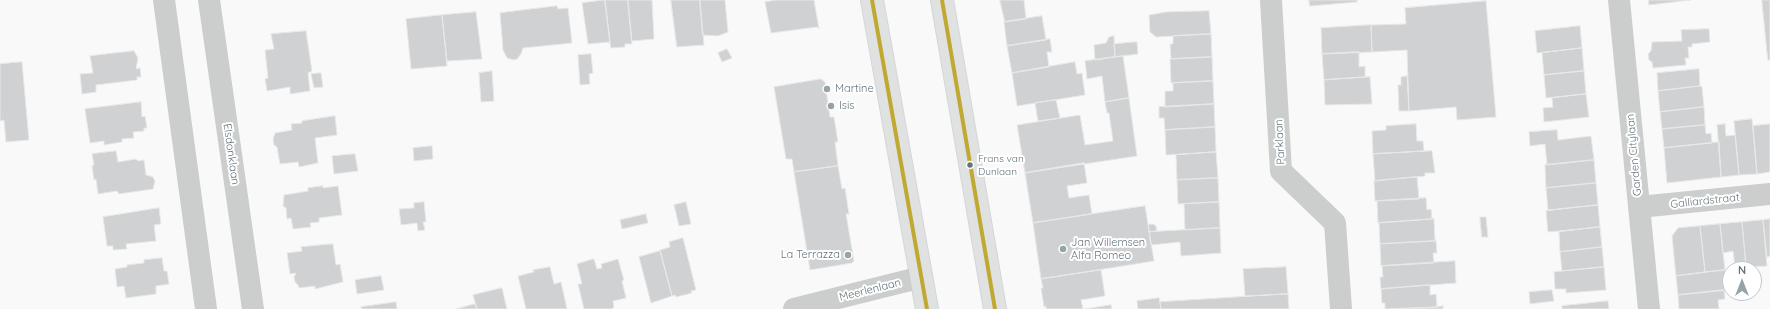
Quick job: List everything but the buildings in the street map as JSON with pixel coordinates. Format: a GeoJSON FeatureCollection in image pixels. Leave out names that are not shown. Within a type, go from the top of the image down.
{"type":"FeatureCollection","features":[{"type":"Feature","properties":{"kind":"main road"},"geometry":{"type":"LineString","coordinates":[[872,0],[927,309]]}},
{"type":"Feature","properties":{"kind":"main road"},"geometry":{"type":"LineString","coordinates":[[942,0],[995,309]]}},
{"type":"Feature","properties":{"kind":"street"},"geometry":{"type":"LineString","coordinates":[[164,0],[206,309]]}},
{"type":"Feature","properties":{"kind":"street","name":"Elsdonklaan"},"geometry":{"type":"LineString","coordinates":[[209,0],[253,309]]}},
{"type":"Feature","properties":{"kind":"street","name":"Parklaan"},"geometry":{"type":"LineString","coordinates":[[1271,0],[1281,171],[1335,224],[1341,309]]}},
{"type":"Feature","properties":{"kind":"street","name":"Garden Citylaan"},"geometry":{"type":"LineString","coordinates":[[1619,0],[1649,309]]}},
{"type":"Feature","properties":{"kind":"street","name":"Galliardstraat"},"geometry":{"type":"LineString","coordinates":[[1639,207],[1770,194]]}},
{"type":"Feature","properties":{"kind":"street","name":"Meerlenlaan"},"geometry":{"type":"LineString","coordinates":[[794,309],[922,277]]}},
{"type":"Feature","properties":{"kind":"transit line"},"geometry":{"type":"LineString","coordinates":[[872,0],[927,309]]}},
{"type":"Feature","properties":{"kind":"transit line"},"geometry":{"type":"LineString","coordinates":[[942,0],[995,309]]}},
{"type":"Feature","properties":{"kind":"place","name":"Martine"},"geometry":{"type":"Point","coordinates":[827,89]}},
{"type":"Feature","properties":{"kind":"place","name":"Isis"},"geometry":{"type":"Point","coordinates":[831,106]}},
{"type":"Feature","properties":{"kind":"place","name":"Frans van Dunlaan"},"geometry":{"type":"Point","coordinates":[970,165]}},
{"type":"Feature","properties":{"kind":"place","name":"Jan Willemsen Alfa Romeo"},"geometry":{"type":"Point","coordinates":[1063,249]}},
{"type":"Feature","properties":{"kind":"place","name":"La Terrazza"},"geometry":{"type":"Point","coordinates":[848,255]}}]}
